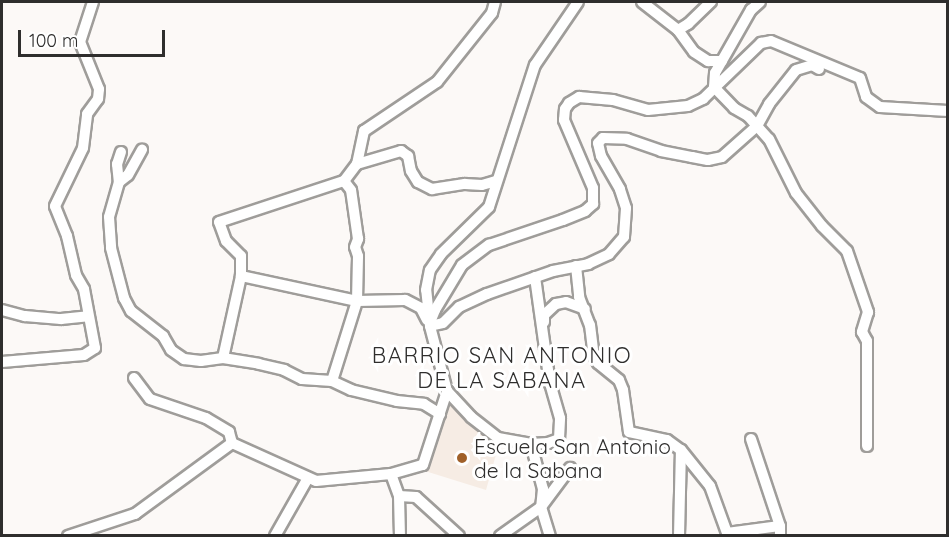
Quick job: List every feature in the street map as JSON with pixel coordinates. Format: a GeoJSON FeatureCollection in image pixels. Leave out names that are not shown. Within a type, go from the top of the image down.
{"type":"FeatureCollection","features":[{"type":"Feature","properties":{"kind":"street"},"geometry":{"type":"LineString","coordinates":[[2,362],[91,352],[95,343],[84,289],[76,275],[67,236],[55,206],[81,154],[87,114],[98,99],[99,89],[81,42],[93,2]]}},
{"type":"Feature","properties":{"kind":"street"},"geometry":{"type":"LineString","coordinates":[[223,358],[241,276],[241,256],[226,241],[219,222],[344,181],[357,164],[364,131],[436,82],[492,13],[495,2]]}},
{"type":"Feature","properties":{"kind":"street"},"geometry":{"type":"LineString","coordinates":[[535,277],[550,384],[560,418],[559,439],[548,443],[531,444],[498,438],[471,417],[447,391],[430,326],[426,290],[430,270],[441,254],[489,207],[535,66],[578,2]]}},
{"type":"Feature","properties":{"kind":"street"},"geometry":{"type":"LineString","coordinates":[[642,2],[678,30],[694,52],[708,61],[722,61]]}},
{"type":"Feature","properties":{"kind":"street"},"geometry":{"type":"LineString","coordinates":[[678,30],[694,19],[711,2]]}},
{"type":"Feature","properties":{"kind":"street"},"geometry":{"type":"LineString","coordinates":[[714,87],[715,73],[751,10],[760,2]]}},
{"type":"Feature","properties":{"kind":"street"},"geometry":{"type":"LineString","coordinates":[[430,326],[446,288],[462,265],[489,245],[563,220],[585,211],[594,204],[593,188],[564,120],[565,109],[569,103],[579,97],[593,97],[642,109],[673,109],[703,99],[730,75],[745,56],[761,43],[771,41],[860,78],[866,97],[880,107],[948,111]]}},
{"type":"Feature","properties":{"kind":"street"},"geometry":{"type":"LineString","coordinates":[[430,326],[443,323],[459,307],[468,303],[535,277],[609,254],[624,237],[626,208],[620,189],[601,156],[598,143],[603,138],[627,139],[661,151],[708,160],[722,157],[757,126],[769,104],[796,70],[812,65],[819,69]]}},
{"type":"Feature","properties":{"kind":"street"},"geometry":{"type":"LineString","coordinates":[[714,87],[769,139],[796,193],[822,226],[847,251],[868,312],[862,332],[867,341],[867,446]]}},
{"type":"Feature","properties":{"kind":"street"},"geometry":{"type":"LineString","coordinates":[[119,182],[128,175],[142,150]]}},
{"type":"Feature","properties":{"kind":"street"},"geometry":{"type":"LineString","coordinates":[[357,164],[401,151],[408,156],[411,171],[418,182],[432,189],[465,184],[482,185],[496,181]]}},
{"type":"Feature","properties":{"kind":"street"},"geometry":{"type":"LineString","coordinates":[[121,152],[117,164],[119,182],[114,195],[108,235],[122,291],[131,311],[163,336],[171,351],[184,359],[201,361],[223,358],[284,370],[302,379],[332,381],[351,390],[397,401],[424,404],[440,414]]}},
{"type":"Feature","properties":{"kind":"street"},"geometry":{"type":"LineString","coordinates":[[332,381],[357,301],[358,256],[355,247],[358,238],[351,190],[344,181]]}},
{"type":"Feature","properties":{"kind":"street"},"geometry":{"type":"LineString","coordinates":[[576,266],[579,297],[585,309],[594,356],[598,363],[619,380],[623,390],[629,432],[667,440],[681,450],[710,486],[727,533],[780,531],[751,439]]}},
{"type":"Feature","properties":{"kind":"street"},"geometry":{"type":"LineString","coordinates":[[241,276],[357,301],[405,300],[421,308],[430,326]]}},
{"type":"Feature","properties":{"kind":"street"},"geometry":{"type":"LineString","coordinates":[[544,330],[544,315],[556,304],[566,302],[585,309]]}},
{"type":"Feature","properties":{"kind":"street"},"geometry":{"type":"LineString","coordinates":[[2,310],[25,316],[61,319],[88,316]]}},
{"type":"Feature","properties":{"kind":"street"},"geometry":{"type":"LineString","coordinates":[[134,378],[150,399],[206,418],[229,432],[232,443]]}},
{"type":"Feature","properties":{"kind":"street"},"geometry":{"type":"LineString","coordinates":[[232,443],[316,481],[391,474],[423,465],[447,391]]}},
{"type":"Feature","properties":{"kind":"street"},"geometry":{"type":"LineString","coordinates":[[68,536],[100,531],[135,514],[232,443]]}},
{"type":"Feature","properties":{"kind":"street"},"geometry":{"type":"LineString","coordinates":[[531,444],[543,489],[541,507],[550,536]]}},
{"type":"Feature","properties":{"kind":"street"},"geometry":{"type":"LineString","coordinates":[[679,536],[681,450]]}},
{"type":"Feature","properties":{"kind":"street"},"geometry":{"type":"LineString","coordinates":[[500,536],[541,507],[570,468]]}},
{"type":"Feature","properties":{"kind":"street"},"geometry":{"type":"LineString","coordinates":[[391,474],[399,496],[400,536]]}},
{"type":"Feature","properties":{"kind":"street"},"geometry":{"type":"LineString","coordinates":[[275,536],[308,477]]}},
{"type":"Feature","properties":{"kind":"street"},"geometry":{"type":"LineString","coordinates":[[399,496],[416,497],[459,536]]}},
{"type":"Feature","properties":{"kind":"shaded area","name":"Escuela San Antonio de la Sabana"},"geometry":{"type":"Polygon","coordinates":[[[450,401],[499,444],[486,490],[425,471],[450,401]]]}},
{"type":"Feature","properties":{"kind":"place","name":"Escuela San Antonio de la Sabana"},"geometry":{"type":"Point","coordinates":[462,458]}},
{"type":"Feature","properties":{"kind":"district","name":"BARRIO SAN ANTONIO DE LA SABANA"},"geometry":{"type":"Point","coordinates":[502,368]}}]}
